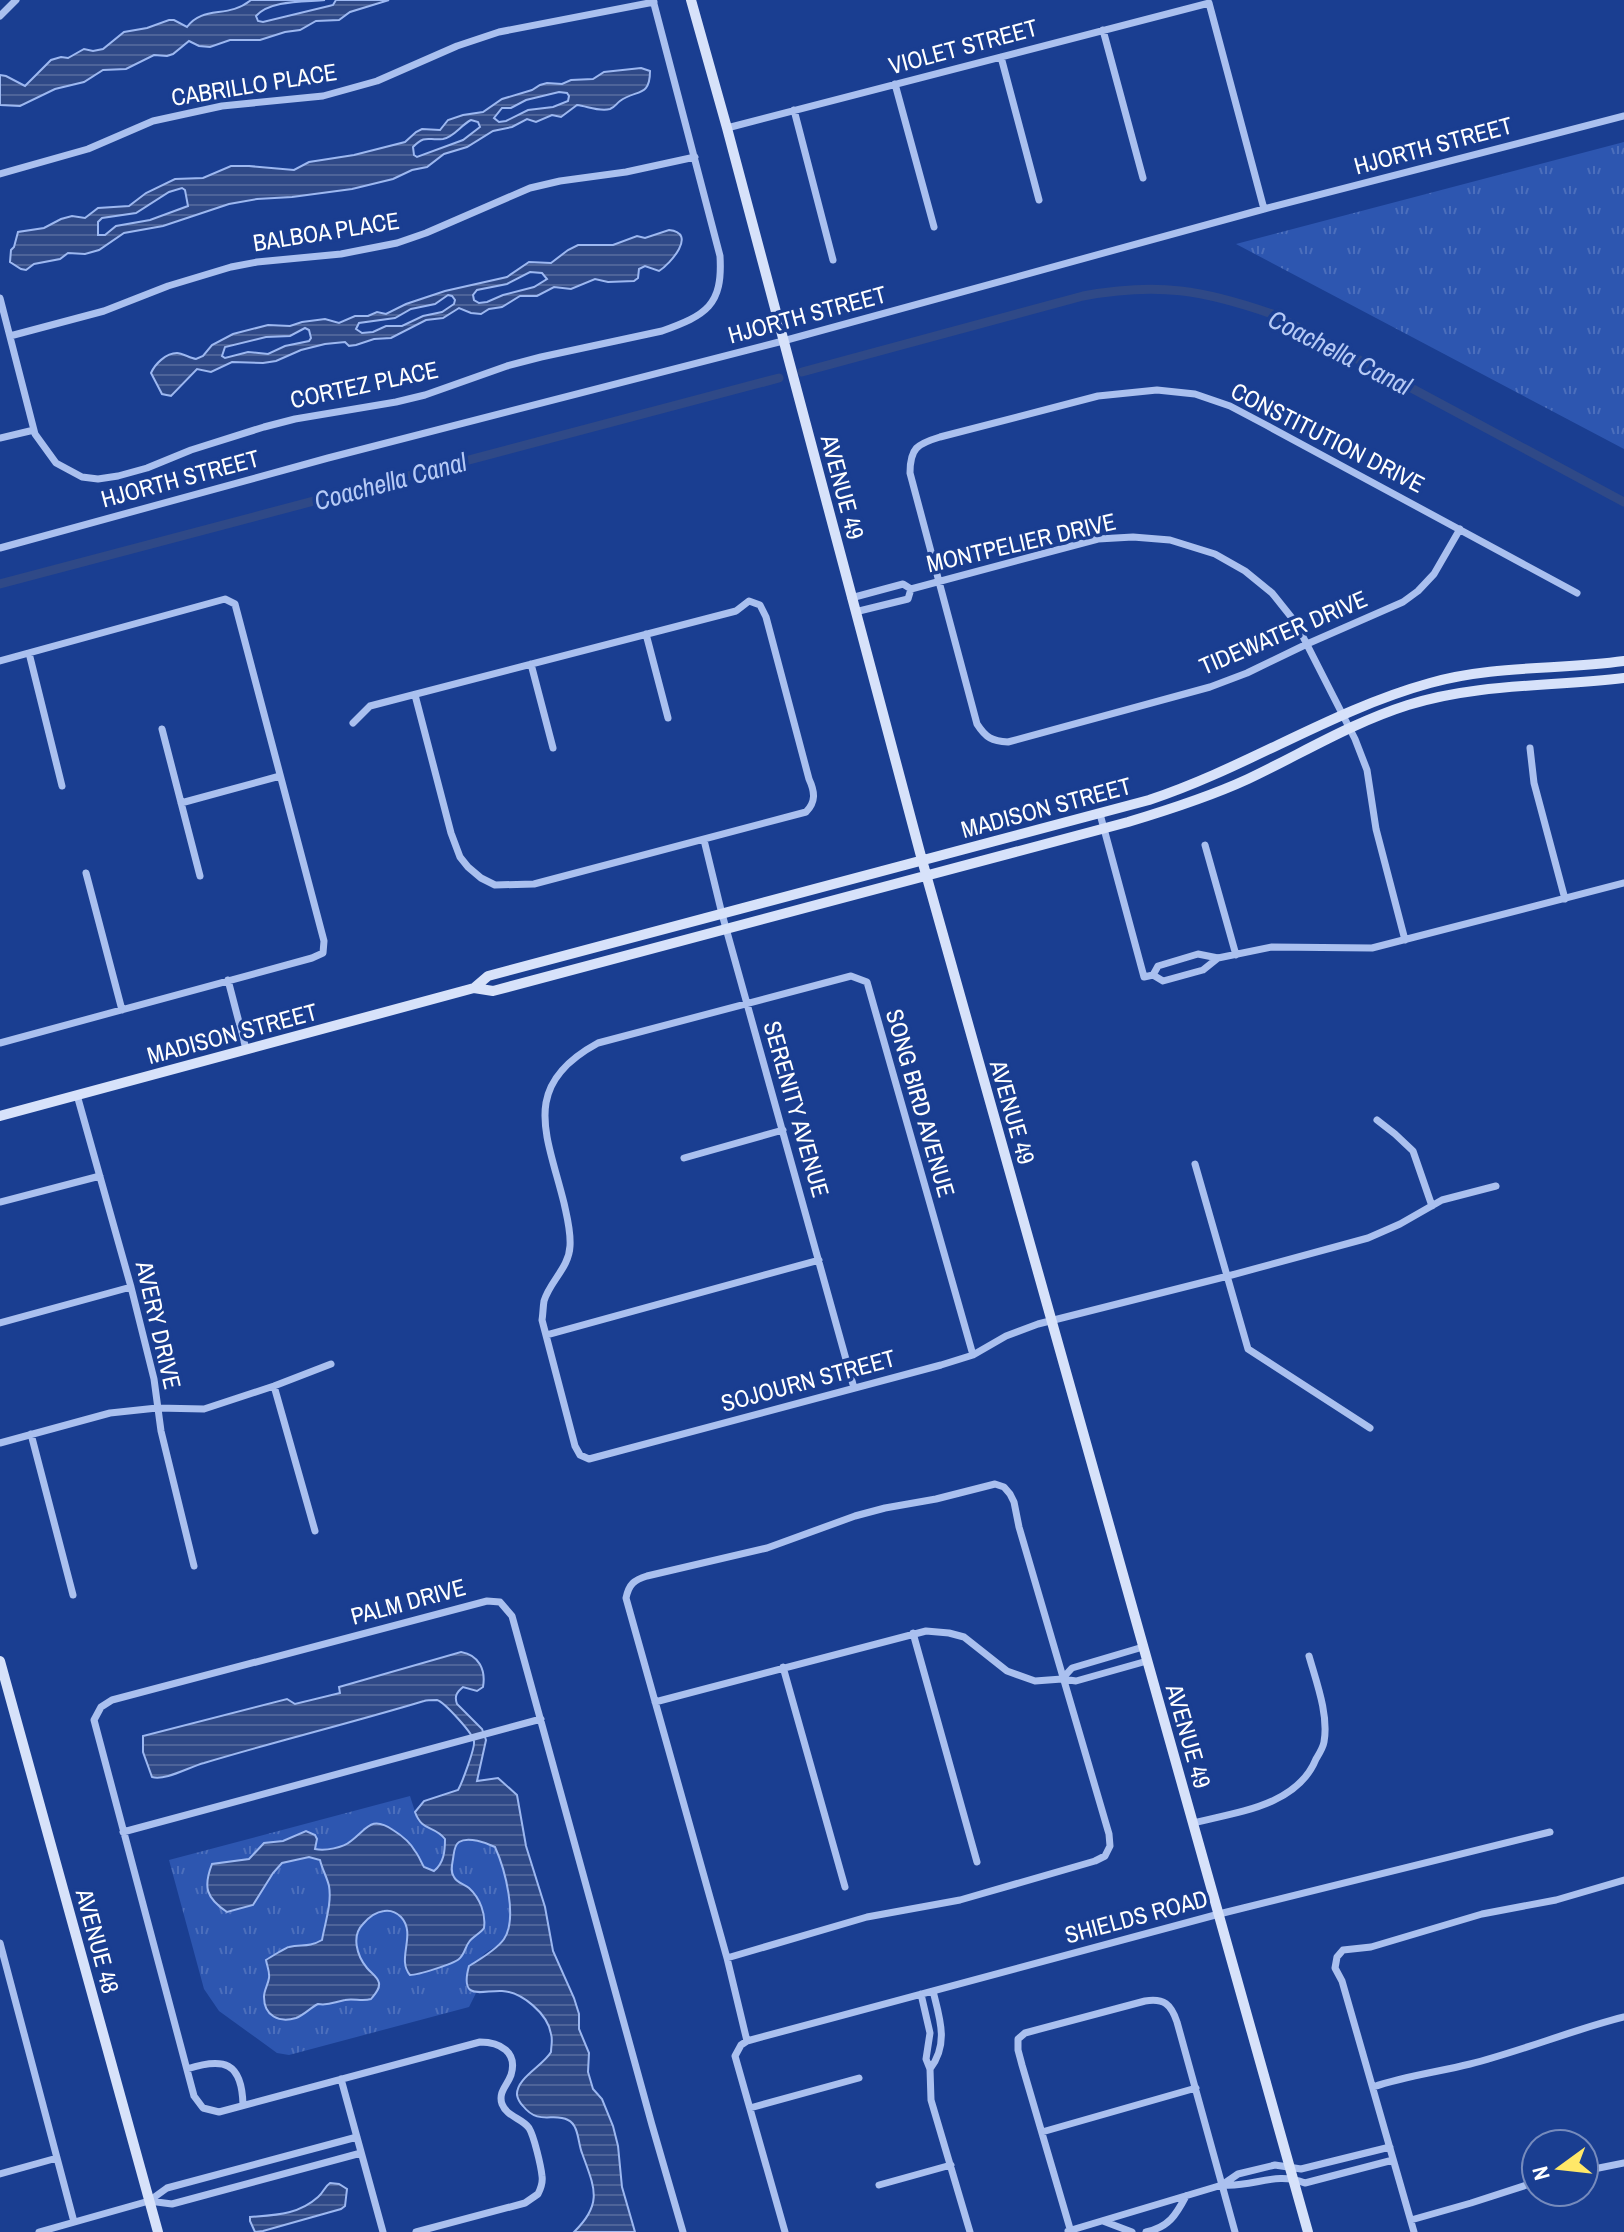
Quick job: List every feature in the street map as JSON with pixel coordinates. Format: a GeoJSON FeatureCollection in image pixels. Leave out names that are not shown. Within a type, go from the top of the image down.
{"type":"FeatureCollection","features":[{"type":"Feature","properties":{"kind":"main road","name":"AVENUE 49"},"geometry":{"type":"LineString","coordinates":[[691,0],[926,875],[1308,2232]]}},
{"type":"Feature","properties":{"kind":"main road","name":"MADISON STREET"},"geometry":{"type":"LineString","coordinates":[[474,988],[488,976],[1149,800],[1198,783],[1343,715],[1409,689],[1498,669],[1624,661]]}},
{"type":"Feature","properties":{"kind":"main road","name":"MADISON STREET"},"geometry":{"type":"LineString","coordinates":[[0,1116],[474,988],[493,991],[1166,811],[1218,791],[1349,728],[1410,704],[1514,685],[1624,678]]}},
{"type":"Feature","properties":{"kind":"main road","name":"AVENUE 48"},"geometry":{"type":"LineString","coordinates":[[0,1661],[158,2232]]}},
{"type":"Feature","properties":{"kind":"street"},"geometry":{"type":"LineString","coordinates":[[0,16],[16,0]]}},
{"type":"Feature","properties":{"kind":"street"},"geometry":{"type":"LineString","coordinates":[[653,1],[695,157]]}},
{"type":"Feature","properties":{"kind":"street","name":"CABRILLO PLACE"},"geometry":{"type":"LineString","coordinates":[[0,174],[88,149],[165,118],[222,106],[323,96],[377,81],[457,46],[499,32],[653,1]]}},
{"type":"Feature","properties":{"kind":"street","name":"VIOLET STREET"},"geometry":{"type":"LineString","coordinates":[[727,128],[1209,3],[1264,209]]}},
{"type":"Feature","properties":{"kind":"street"},"geometry":{"type":"LineString","coordinates":[[1103,30],[1143,178]]}},
{"type":"Feature","properties":{"kind":"street"},"geometry":{"type":"LineString","coordinates":[[1001,57],[1039,200]]}},
{"type":"Feature","properties":{"kind":"street"},"geometry":{"type":"LineString","coordinates":[[895,84],[934,227]]}},
{"type":"Feature","properties":{"kind":"street"},"geometry":{"type":"LineString","coordinates":[[794,110],[833,260]]}},
{"type":"Feature","properties":{"kind":"street","name":"HJORTH STREET"},"geometry":{"type":"LineString","coordinates":[[0,548],[328,458],[783,341],[1264,209],[1624,116]]}},
{"type":"Feature","properties":{"kind":"street","name":"CORTEZ PLACE"},"geometry":{"type":"LineString","coordinates":[[34,430],[56,463],[67,471],[98,479],[118,476],[264,427],[425,395],[497,369],[662,331],[699,316],[712,302],[719,287],[720,256],[695,157]]}},
{"type":"Feature","properties":{"kind":"street","name":"BALBOA PLACE"},"geometry":{"type":"LineString","coordinates":[[10,336],[104,311],[168,286],[231,267],[341,254],[397,243],[530,188],[695,157]]}},
{"type":"Feature","properties":{"kind":"street"},"geometry":{"type":"LineString","coordinates":[[0,298],[34,430],[0,438]]}},
{"type":"Feature","properties":{"kind":"street","name":"CONSTITUTION DRIVE"},"geometry":{"type":"LineString","coordinates":[[940,582],[910,473],[910,457],[917,447],[940,437],[1098,396],[1157,390],[1195,394],[1230,406],[1577,593]]}},
{"type":"Feature","properties":{"kind":"street","name":"TIDEWATER DRIVE"},"geometry":{"type":"LineString","coordinates":[[940,582],[977,724],[993,741],[1008,742],[1210,687],[1403,602],[1434,574],[1460,529]]}},
{"type":"Feature","properties":{"kind":"street","name":"MONTPELIER DRIVE"},"geometry":{"type":"LineString","coordinates":[[851,598],[903,584],[911,589],[1098,539],[1133,537],[1170,540],[1215,554],[1245,571],[1272,593],[1296,623],[1349,728],[1367,770],[1376,829],[1405,940]]}},
{"type":"Feature","properties":{"kind":"street"},"geometry":{"type":"LineString","coordinates":[[884,589],[888,604]]}},
{"type":"Feature","properties":{"kind":"street","name":"MONTPELIER DRIVE"},"geometry":{"type":"LineString","coordinates":[[855,612],[908,599],[911,589]]}},
{"type":"Feature","properties":{"kind":"street"},"geometry":{"type":"LineString","coordinates":[[0,661],[225,599],[235,604],[324,941],[323,953],[312,958],[0,1043]]}},
{"type":"Feature","properties":{"kind":"street"},"geometry":{"type":"LineString","coordinates":[[353,723],[370,706],[736,611],[749,601],[760,605],[766,617],[815,792],[812,807],[806,812],[534,884],[495,885],[481,878],[460,857],[415,695]]}},
{"type":"Feature","properties":{"kind":"street"},"geometry":{"type":"LineString","coordinates":[[646,634],[668,718]]}},
{"type":"Feature","properties":{"kind":"street"},"geometry":{"type":"LineString","coordinates":[[29,653],[62,786]]}},
{"type":"Feature","properties":{"kind":"street"},"geometry":{"type":"LineString","coordinates":[[531,664],[553,748]]}},
{"type":"Feature","properties":{"kind":"street"},"geometry":{"type":"LineString","coordinates":[[162,729],[200,876]]}},
{"type":"Feature","properties":{"kind":"street"},"geometry":{"type":"LineString","coordinates":[[1530,748],[1534,783],[1565,899]]}},
{"type":"Feature","properties":{"kind":"street"},"geometry":{"type":"LineString","coordinates":[[181,803],[280,776]]}},
{"type":"Feature","properties":{"kind":"street"},"geometry":{"type":"LineString","coordinates":[[1100,814],[1149,976]]}},
{"type":"Feature","properties":{"kind":"street","name":"SERENITY AVENUE"},"geometry":{"type":"LineString","coordinates":[[704,840],[854,1388]]}},
{"type":"Feature","properties":{"kind":"street"},"geometry":{"type":"LineString","coordinates":[[1205,845],[1236,955]]}},
{"type":"Feature","properties":{"kind":"street"},"geometry":{"type":"LineString","coordinates":[[86,873],[122,1010]]}},
{"type":"Feature","properties":{"kind":"street"},"geometry":{"type":"LineString","coordinates":[[1149,976],[1158,966],[1198,954],[1218,958],[1272,947],[1372,948],[1624,883]]}},
{"type":"Feature","properties":{"kind":"street"},"geometry":{"type":"LineString","coordinates":[[1149,976],[1163,981],[1203,970],[1218,958]]}},
{"type":"Feature","properties":{"kind":"street","name":"SONG BIRD AVENUE"},"geometry":{"type":"LineString","coordinates":[[747,1004],[851,976],[867,982],[973,1355]]}},
{"type":"Feature","properties":{"kind":"street"},"geometry":{"type":"LineString","coordinates":[[228,980],[246,1049]]}},
{"type":"Feature","properties":{"kind":"street"},"geometry":{"type":"LineString","coordinates":[[747,1004],[598,1043],[566,1065],[555,1079],[548,1091],[544,1129],[570,1228],[570,1248],[566,1262],[544,1302],[542,1320],[546,1335],[819,1260]]}},
{"type":"Feature","properties":{"kind":"street","name":"AVERY DRIVE"},"geometry":{"type":"LineString","coordinates":[[77,1095],[154,1379],[157,1408],[194,1566]]}},
{"type":"Feature","properties":{"kind":"street"},"geometry":{"type":"LineString","coordinates":[[1377,1120],[1413,1151],[1432,1206]]}},
{"type":"Feature","properties":{"kind":"street"},"geometry":{"type":"LineString","coordinates":[[684,1158],[783,1130]]}},
{"type":"Feature","properties":{"kind":"street"},"geometry":{"type":"LineString","coordinates":[[1195,1164],[1248,1349],[1370,1428]]}},
{"type":"Feature","properties":{"kind":"street"},"geometry":{"type":"LineString","coordinates":[[0,1202],[100,1176]]}},
{"type":"Feature","properties":{"kind":"street","name":"SOJOURN STREET"},"geometry":{"type":"LineString","coordinates":[[546,1335],[575,1446],[580,1455],[589,1459],[973,1355],[1006,1336],[1051,1321],[1368,1238],[1442,1200],[1496,1186]]}},
{"type":"Feature","properties":{"kind":"street"},"geometry":{"type":"LineString","coordinates":[[0,1323],[131,1287]]}},
{"type":"Feature","properties":{"kind":"street"},"geometry":{"type":"LineString","coordinates":[[0,1443],[110,1413],[157,1408],[204,1409],[331,1364]]}},
{"type":"Feature","properties":{"kind":"street"},"geometry":{"type":"LineString","coordinates":[[274,1386],[315,1531]]}},
{"type":"Feature","properties":{"kind":"street"},"geometry":{"type":"LineString","coordinates":[[31,1434],[73,1595]]}},
{"type":"Feature","properties":{"kind":"street"},"geometry":{"type":"LineString","coordinates":[[727,1958],[867,1917],[973,1896],[1105,1856],[1110,1846],[1109,1834],[1062,1679],[1014,1502],[1004,1487],[995,1484],[885,1508],[767,1548],[647,1576],[635,1580],[628,1587],[626,1598],[727,1958],[747,2041]]}},
{"type":"Feature","properties":{"kind":"street","name":"PALM DRIVE"},"geometry":{"type":"LineString","coordinates":[[416,2232],[525,2203],[538,2194],[543,2177],[531,2130],[506,2110],[501,2099],[511,2074],[510,2056],[500,2044],[480,2042],[219,2112],[203,2108],[194,2096],[94,1720],[106,1703],[127,1696],[487,1601],[500,1602],[512,1616],[683,2232]]}},
{"type":"Feature","properties":{"kind":"street"},"geometry":{"type":"LineString","coordinates":[[655,1702],[913,1633],[936,1632],[964,1637],[1007,1671],[1025,1679],[1076,1681],[1147,1661]]}},
{"type":"Feature","properties":{"kind":"street"},"geometry":{"type":"LineString","coordinates":[[913,1633],[977,1862]]}},
{"type":"Feature","properties":{"kind":"street"},"geometry":{"type":"LineString","coordinates":[[1062,1679],[1072,1668],[1143,1647]]}},
{"type":"Feature","properties":{"kind":"street"},"geometry":{"type":"LineString","coordinates":[[1193,1823],[1269,1803],[1295,1788],[1312,1770],[1324,1742],[1323,1706],[1309,1656]]}},
{"type":"Feature","properties":{"kind":"street"},"geometry":{"type":"LineString","coordinates":[[783,1667],[845,1887]]}},
{"type":"Feature","properties":{"kind":"street"},"geometry":{"type":"LineString","coordinates":[[123,1832],[541,1719]]}},
{"type":"Feature","properties":{"kind":"street","name":"SHIELDS ROAD"},"geometry":{"type":"LineString","coordinates":[[750,2108],[736,2050],[747,2041],[1219,1914],[1550,1832]]}},
{"type":"Feature","properties":{"kind":"street"},"geometry":{"type":"LineString","coordinates":[[1414,2232],[1342,1981],[1335,1968],[1337,1957],[1343,1950],[1371,1947],[1482,1914],[1556,1900],[1624,1880]]}},
{"type":"Feature","properties":{"kind":"street"},"geometry":{"type":"LineString","coordinates":[[0,1943],[74,2222]]}},
{"type":"Feature","properties":{"kind":"street"},"geometry":{"type":"LineString","coordinates":[[930,2069],[937,2060],[942,2036],[933,1991]]}},
{"type":"Feature","properties":{"kind":"street"},"geometry":{"type":"LineString","coordinates":[[921,1994],[930,2042],[926,2059],[930,2069],[931,2100],[970,2232]]}},
{"type":"Feature","properties":{"kind":"street"},"geometry":{"type":"LineString","coordinates":[[1235,2232],[1222,2185],[1196,2088],[1173,2010],[1166,2001],[1145,2001],[1025,2033],[1018,2039],[1018,2050],[1069,2232],[1222,2185],[1238,2174],[1275,2165],[1301,2169],[1390,2147]]}},
{"type":"Feature","properties":{"kind":"street"},"geometry":{"type":"LineString","coordinates":[[1373,2087],[1408,2076],[1482,2061],[1624,2017]]}},
{"type":"Feature","properties":{"kind":"street"},"geometry":{"type":"LineString","coordinates":[[187,2069],[213,2063],[231,2067],[241,2082],[243,2105]]}},
{"type":"Feature","properties":{"kind":"street"},"geometry":{"type":"LineString","coordinates":[[785,2232],[750,2108],[859,2078]]}},
{"type":"Feature","properties":{"kind":"street"},"geometry":{"type":"LineString","coordinates":[[341,2079],[383,2232]]}},
{"type":"Feature","properties":{"kind":"street"},"geometry":{"type":"LineString","coordinates":[[1042,2132],[1196,2088]]}},
{"type":"Feature","properties":{"kind":"street"},"geometry":{"type":"LineString","coordinates":[[39,2232],[149,2201],[167,2188],[357,2137]]}},
{"type":"Feature","properties":{"kind":"street"},"geometry":{"type":"LineString","coordinates":[[149,2201],[172,2204],[361,2153]]}},
{"type":"Feature","properties":{"kind":"street"},"geometry":{"type":"LineString","coordinates":[[0,2174],[57,2158]]}},
{"type":"Feature","properties":{"kind":"street"},"geometry":{"type":"LineString","coordinates":[[1222,2185],[1242,2186],[1276,2177],[1305,2183],[1393,2160]]}},
{"type":"Feature","properties":{"kind":"street"},"geometry":{"type":"LineString","coordinates":[[1600,2168],[1624,2163]]}},
{"type":"Feature","properties":{"kind":"street"},"geometry":{"type":"LineString","coordinates":[[879,2185],[951,2165]]}},
{"type":"Feature","properties":{"kind":"street"},"geometry":{"type":"LineString","coordinates":[[1411,2220],[1520,2187]]}},
{"type":"Feature","properties":{"kind":"street"},"geometry":{"type":"LineString","coordinates":[[1146,2232],[1171,2221],[1186,2196]]}},
{"type":"Feature","properties":{"kind":"street"},"geometry":{"type":"LineString","coordinates":[[1103,2221],[1132,2232]]}},
{"type":"Feature","properties":{"kind":"green space"},"geometry":{"type":"Polygon","coordinates":[[[1624,142],[1624,449],[1236,244],[1624,142]]]}},
{"type":"Feature","properties":{"kind":"green space"},"geometry":{"type":"Polygon","coordinates":[[[410,1796],[418,1821],[460,1841],[468,1839],[496,1847],[503,1868],[509,1893],[508,1930],[504,1939],[478,1962],[470,1989],[476,1993],[469,2007],[289,2055],[277,2053],[219,2011],[204,1989],[169,1860],[410,1796]]]}},
{"type":"Feature","properties":{"kind":"shaded area"},"geometry":{"type":"Polygon","coordinates":[[[251,0],[325,0],[270,7],[256,16],[258,21],[263,22],[333,5],[336,0],[389,0],[350,12],[339,20],[316,21],[300,30],[260,40],[230,40],[210,47],[189,41],[173,54],[154,55],[126,69],[103,70],[84,82],[55,89],[20,106],[0,105],[0,75],[25,86],[51,60],[68,58],[84,49],[103,49],[124,32],[169,20],[187,27],[201,16],[234,9],[251,0]]]}},
{"type":"Feature","properties":{"kind":"shaded area"},"geometry":{"type":"Polygon","coordinates":[[[641,68],[650,71],[645,89],[626,97],[610,109],[577,105],[561,117],[552,115],[536,122],[527,119],[512,127],[493,131],[467,147],[444,154],[427,167],[393,179],[352,189],[229,204],[163,226],[124,233],[99,250],[85,254],[68,253],[60,259],[34,264],[26,270],[10,262],[18,232],[44,228],[72,216],[85,218],[98,208],[129,206],[146,193],[175,179],[203,178],[231,166],[294,170],[309,162],[405,142],[422,129],[440,130],[448,120],[483,112],[502,99],[540,85],[593,79],[604,72],[641,68]],[[567,93],[526,100],[511,108],[502,108],[494,118],[499,122],[506,121],[528,110],[553,107],[568,101],[567,93]],[[471,120],[447,138],[421,141],[413,147],[414,155],[417,157],[463,140],[480,127],[478,122],[471,120]],[[185,190],[169,192],[136,213],[102,218],[98,222],[98,235],[105,235],[116,226],[150,220],[188,206],[185,190]]]}},
{"type":"Feature","properties":{"kind":"shaded area"},"geometry":{"type":"Polygon","coordinates":[[[669,230],[677,232],[681,242],[675,256],[664,267],[659,271],[645,266],[639,269],[638,278],[634,281],[595,279],[571,289],[554,287],[537,296],[520,296],[502,307],[481,314],[459,308],[443,318],[426,320],[391,338],[349,346],[345,342],[325,344],[276,361],[232,362],[211,372],[197,369],[171,396],[162,394],[151,373],[158,363],[173,353],[196,359],[212,345],[233,334],[268,325],[290,326],[325,319],[339,323],[355,316],[377,312],[386,314],[445,291],[507,277],[529,262],[551,263],[578,245],[613,245],[637,236],[645,238],[669,230]],[[530,272],[507,284],[477,290],[474,300],[487,302],[534,287],[547,279],[542,273],[530,272]],[[448,295],[435,304],[411,309],[395,318],[359,323],[356,329],[362,333],[386,326],[402,326],[423,316],[442,312],[455,300],[448,295]],[[305,328],[290,336],[266,337],[225,347],[222,356],[225,358],[248,352],[268,354],[311,338],[309,330],[305,328]]]}},
{"type":"Feature","properties":{"kind":"shaded area"},"geometry":{"type":"Polygon","coordinates":[[[461,1652],[477,1660],[483,1675],[483,1687],[477,1691],[463,1687],[456,1699],[457,1704],[482,1729],[486,1740],[477,1781],[498,1778],[517,1795],[526,1846],[545,1907],[553,1951],[574,1998],[579,2029],[589,2053],[588,2072],[593,2089],[602,2099],[613,2126],[622,2187],[635,2232],[574,2232],[590,2212],[594,2194],[576,2130],[568,2120],[535,2116],[518,2100],[517,2095],[521,2083],[551,2052],[549,2026],[539,2012],[518,1995],[502,1991],[474,1992],[467,1985],[469,1966],[497,1946],[508,1930],[508,1893],[495,1847],[467,1840],[455,1847],[453,1875],[476,1896],[484,1923],[484,1928],[471,1940],[459,1959],[410,1975],[405,1962],[405,1924],[393,1912],[378,1913],[363,1924],[356,1940],[360,1958],[379,1983],[371,1999],[318,2004],[299,2017],[290,2019],[278,2019],[267,2009],[264,1994],[269,1976],[266,1960],[288,1947],[322,1940],[330,1893],[320,1860],[309,1857],[282,1863],[253,1905],[227,1912],[208,1891],[212,1864],[249,1859],[264,1843],[283,1841],[306,1831],[317,1839],[315,1849],[324,1850],[348,1843],[374,1824],[386,1826],[402,1836],[424,1867],[434,1871],[442,1861],[445,1839],[421,1823],[415,1812],[424,1801],[458,1790],[474,1745],[469,1732],[452,1712],[437,1700],[425,1701],[157,1778],[152,1777],[143,1752],[143,1736],[287,1699],[295,1704],[340,1693],[339,1687],[461,1652]]]}},
{"type":"Feature","properties":{"kind":"shaded area"},"geometry":{"type":"Polygon","coordinates":[[[330,2183],[347,2189],[345,2206],[341,2209],[255,2232],[250,2217],[286,2213],[302,2207],[318,2197],[330,2183]]]}},
{"type":"Feature","properties":{"kind":"waterway","name":"Coachella Canal"},"geometry":{"type":"LineString","coordinates":[[802,372],[1083,296],[1158,289],[1203,294],[1275,315],[1624,502]]}},
{"type":"Feature","properties":{"kind":"waterway","name":"Coachella Canal"},"geometry":{"type":"LineString","coordinates":[[0,584],[779,378]]}}]}
